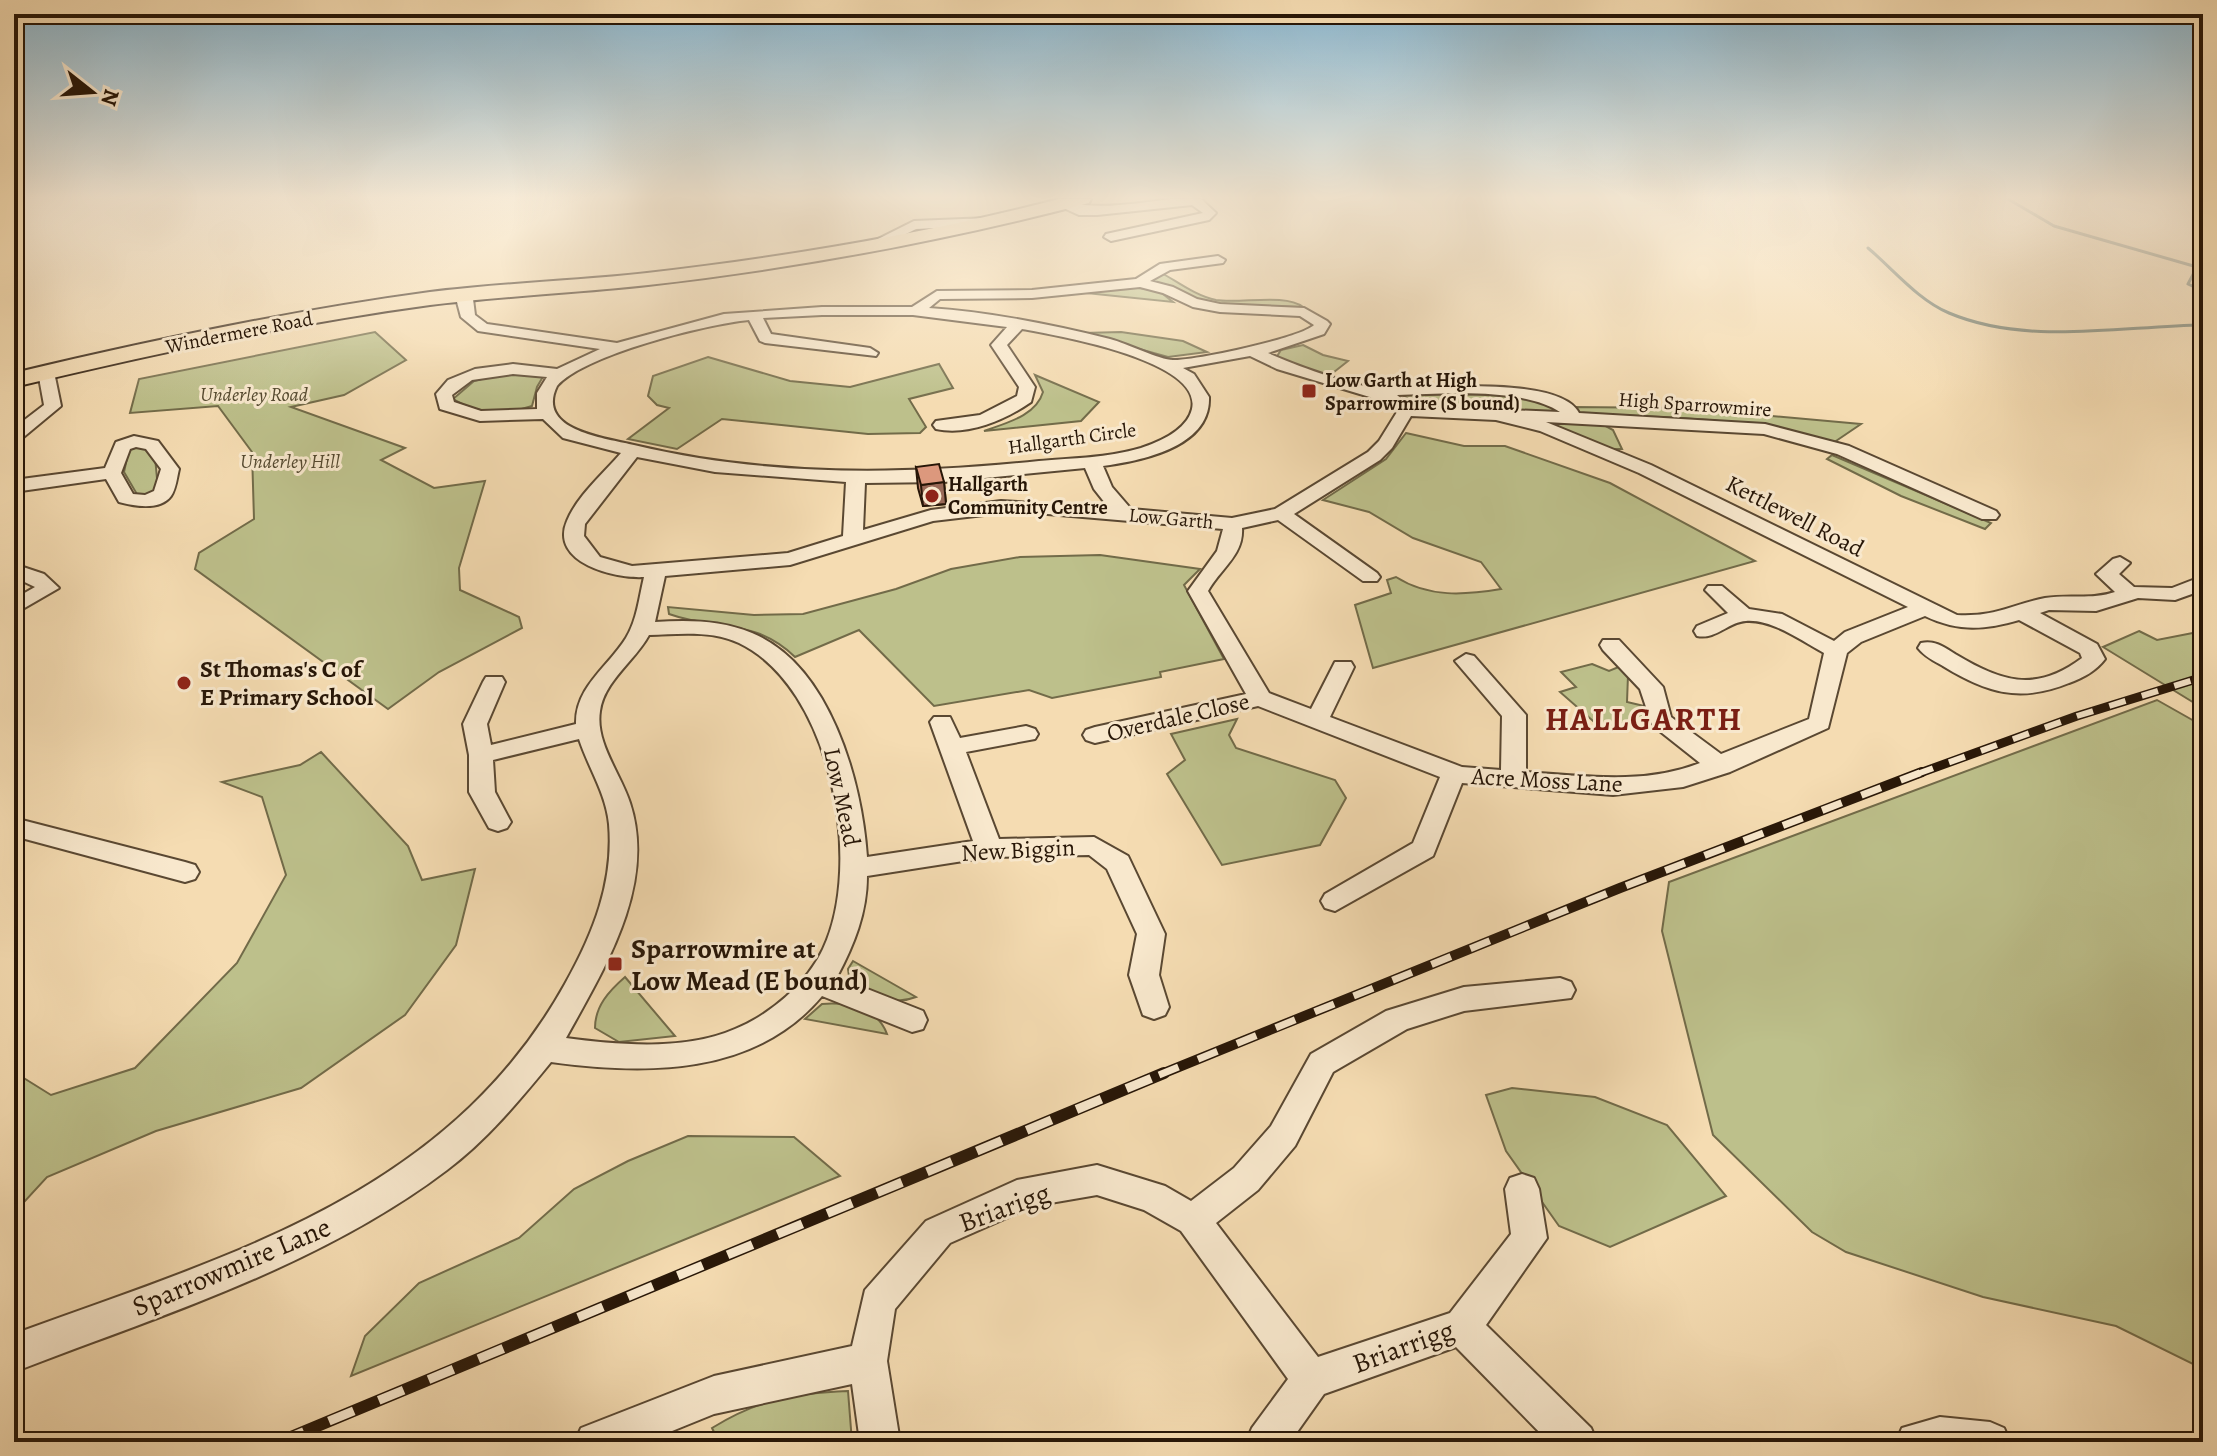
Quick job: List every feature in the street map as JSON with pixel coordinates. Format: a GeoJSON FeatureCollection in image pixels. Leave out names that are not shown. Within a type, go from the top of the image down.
{"type":"FeatureCollection","features":[{"type":"Feature","properties":{"kind":"highway","name":"Windermere Road"},"geometry":{"type":"LineString","coordinates":[[14,380],[310,318],[467,294],[644,279],[729,267]]}},
{"type":"Feature","properties":{"kind":"street"},"geometry":{"type":"LineString","coordinates":[[1140,283],[1156,270],[1175,267]]}},
{"type":"Feature","properties":{"kind":"street"},"geometry":{"type":"LineString","coordinates":[[915,311],[937,295],[1032,294],[1140,283],[1168,290],[1193,303],[1220,308],[1304,312],[1322,324],[1319,331],[1256,353]]}},
{"type":"Feature","properties":{"kind":"street"},"geometry":{"type":"LineString","coordinates":[[467,294],[464,302],[468,317],[483,328],[622,349]]}},
{"type":"Feature","properties":{"kind":"street","name":"Hallgarth Circle"},"geometry":{"type":"LineString","coordinates":[[915,311],[1018,324],[1127,348],[1174,365],[1200,391],[1202,406],[1197,420],[1183,434],[1159,446],[1092,462],[932,477],[733,469],[569,434],[551,422],[546,414],[480,416],[446,405],[444,394],[460,380],[498,370],[558,374],[696,323],[754,315],[915,311]]}},
{"type":"Feature","properties":{"kind":"street"},"geometry":{"type":"LineString","coordinates":[[754,315],[765,338],[870,353]]}},
{"type":"Feature","properties":{"kind":"street"},"geometry":{"type":"LineString","coordinates":[[942,425],[971,425],[1006,413],[1025,398],[1027,387],[999,345],[1018,324]]}},
{"type":"Feature","properties":{"kind":"street"},"geometry":{"type":"LineString","coordinates":[[1174,365],[1242,352],[1256,353],[1283,366],[1389,397],[1406,411]]}},
{"type":"Feature","properties":{"kind":"street"},"geometry":{"type":"LineString","coordinates":[[14,436],[53,406],[46,372]]}},
{"type":"Feature","properties":{"kind":"street"},"geometry":{"type":"LineString","coordinates":[[546,414],[546,390],[558,374]]}},
{"type":"Feature","properties":{"kind":"street","name":"High Sparrowmire"},"geometry":{"type":"LineString","coordinates":[[1373,391],[1485,390],[1563,404],[1575,418]]}},
{"type":"Feature","properties":{"kind":"street","name":"High Sparrowmire"},"geometry":{"type":"LineString","coordinates":[[1406,411],[1575,418],[1621,432],[1739,425],[1793,435],[1843,450],[1989,515]]}},
{"type":"Feature","properties":{"kind":"street","name":"Low Garth"},"geometry":{"type":"LineString","coordinates":[[633,450],[582,511],[575,524],[574,536],[582,551],[593,561],[611,569],[656,572],[790,559],[931,516],[1001,507],[1232,524],[1281,514],[1374,456],[1386,444],[1406,411]]}},
{"type":"Feature","properties":{"kind":"street","name":"Kettlewell Road"},"geometry":{"type":"LineString","coordinates":[[1497,415],[1546,427],[1645,469],[1923,609],[1965,624],[1986,623],[2048,604],[2096,605],[2130,594],[2175,594],[2199,588]]}},
{"type":"Feature","properties":{"kind":"street","name":"Kettlewell Road"},"geometry":{"type":"LineString","coordinates":[[1621,432],[1645,469]]}},
{"type":"Feature","properties":{"kind":"street"},"geometry":{"type":"LineString","coordinates":[[1092,462],[1103,489],[1125,514]]}},
{"type":"Feature","properties":{"kind":"street"},"geometry":{"type":"LineString","coordinates":[[14,486],[112,473]]}},
{"type":"Feature","properties":{"kind":"street"},"geometry":{"type":"LineString","coordinates":[[853,539],[856,476]]}},
{"type":"Feature","properties":{"kind":"street"},"geometry":{"type":"LineString","coordinates":[[1281,514],[1370,577]]}},
{"type":"Feature","properties":{"kind":"street"},"geometry":{"type":"LineString","coordinates":[[1232,524],[1234,538],[1224,558],[1203,579],[1198,591],[1260,698]]}},
{"type":"Feature","properties":{"kind":"street"},"geometry":{"type":"LineString","coordinates":[[2120,563],[2106,574],[2130,594]]}},
{"type":"Feature","properties":{"kind":"street"},"geometry":{"type":"LineString","coordinates":[[14,570],[37,578],[49,588],[14,608]]}},
{"type":"Feature","properties":{"kind":"street"},"geometry":{"type":"LineString","coordinates":[[481,755],[587,729],[588,710],[598,689],[642,629],[656,572]]}},
{"type":"Feature","properties":{"kind":"street"},"geometry":{"type":"LineString","coordinates":[[1715,590],[1742,614],[1774,619],[1836,650],[1853,637],[1923,609]]}},
{"type":"Feature","properties":{"kind":"street"},"geometry":{"type":"LineString","coordinates":[[1929,648],[1972,674],[2017,691],[2041,689],[2087,666],[2094,659],[2089,649],[2021,612]]}},
{"type":"Feature","properties":{"kind":"street"},"geometry":{"type":"LineString","coordinates":[[1705,631],[1742,614]]}},
{"type":"Feature","properties":{"kind":"street","name":"Low Mead"},"geometry":{"type":"LineString","coordinates":[[545,1048],[606,1057],[676,1055],[740,1041],[784,1015],[820,983],[843,938],[852,902],[856,868],[853,823],[844,782],[828,733],[805,689],[759,645],[726,632],[688,627],[642,629]]}},
{"type":"Feature","properties":{"kind":"street"},"geometry":{"type":"LineString","coordinates":[[1611,645],[1651,687],[1660,720],[1721,766]]}},
{"type":"Feature","properties":{"kind":"street","name":"Acre Moss Lane"},"geometry":{"type":"LineString","coordinates":[[1260,698],[1454,773],[1513,781],[1613,787],[1683,779],[1820,723],[1836,650]]}},
{"type":"Feature","properties":{"kind":"street"},"geometry":{"type":"LineString","coordinates":[[1954,662],[1980,652]]}},
{"type":"Feature","properties":{"kind":"street"},"geometry":{"type":"LineString","coordinates":[[1466,661],[1514,715],[1513,781]]}},
{"type":"Feature","properties":{"kind":"street"},"geometry":{"type":"LineString","coordinates":[[1317,720],[1343,667]]}},
{"type":"Feature","properties":{"kind":"street"},"geometry":{"type":"LineString","coordinates":[[494,682],[475,724],[481,755],[482,792],[498,822]]}},
{"type":"Feature","properties":{"kind":"street","name":"Overdale Close"},"geometry":{"type":"LineString","coordinates":[[1095,735],[1260,698]]}},
{"type":"Feature","properties":{"kind":"street"},"geometry":{"type":"LineString","coordinates":[[942,722],[989,848]]}},
{"type":"Feature","properties":{"kind":"street","name":"Sparrowmire Lane"},"geometry":{"type":"LineString","coordinates":[[14,1353],[219,1277],[313,1237],[378,1199],[437,1157],[499,1103],[545,1048],[595,957],[622,873],[620,813],[587,729]]}},
{"type":"Feature","properties":{"kind":"street"},"geometry":{"type":"LineString","coordinates":[[951,747],[1026,734]]}},
{"type":"Feature","properties":{"kind":"street"},"geometry":{"type":"LineString","coordinates":[[1335,901],[1424,849],[1454,773]]}},
{"type":"Feature","properties":{"kind":"street"},"geometry":{"type":"LineString","coordinates":[[14,827],[185,872]]}},
{"type":"Feature","properties":{"kind":"street","name":"New Biggin"},"geometry":{"type":"LineString","coordinates":[[856,868],[989,848],[1094,846],[1118,863],[1151,934],[1144,975],[1154,1007]]}},
{"type":"Feature","properties":{"kind":"street"},"geometry":{"type":"LineString","coordinates":[[820,983],[912,1020]]}},
{"type":"Feature","properties":{"kind":"street"},"geometry":{"type":"LineString","coordinates":[[1193,1220],[1246,1179],[1283,1136],[1322,1063],[1397,1020],[1464,999],[1560,990]]}},
{"type":"Feature","properties":{"kind":"street","name":"Briarigg"},"geometry":{"type":"LineString","coordinates":[[880,1442],[868,1361],[878,1302],[938,1232],[1029,1191],[1097,1180],[1153,1197],[1193,1220],[1311,1379]]}},
{"type":"Feature","properties":{"kind":"street","name":"Briarrigg"},"geometry":{"type":"LineString","coordinates":[[1311,1379],[1462,1327],[1529,1238],[1522,1189]]}},
{"type":"Feature","properties":{"kind":"street"},"geometry":{"type":"LineString","coordinates":[[1462,1327],[1577,1442]]}},
{"type":"Feature","properties":{"kind":"street"},"geometry":{"type":"LineString","coordinates":[[595,1442],[714,1395],[868,1361]]}},
{"type":"Feature","properties":{"kind":"street"},"geometry":{"type":"LineString","coordinates":[[1266,1442],[1311,1379]]}},
{"type":"Feature","properties":{"kind":"street"},"geometry":{"type":"LineString","coordinates":[[1916,1442],[1940,1437],[1990,1442]]}},
{"type":"Feature","properties":{"kind":"green space"},"geometry":{"type":"Polygon","coordinates":[[[1160,272],[1194,292],[1216,300],[1285,301],[1303,307],[1217,305],[1196,301],[1151,281],[1149,278],[1160,272]]]}},
{"type":"Feature","properties":{"kind":"green space"},"geometry":{"type":"Polygon","coordinates":[[[1133,287],[1159,291],[1173,302],[1086,293],[1103,288],[1133,287]]]}},
{"type":"Feature","properties":{"kind":"green space"},"geometry":{"type":"Polygon","coordinates":[[[375,332],[406,360],[344,395],[291,407],[405,448],[381,460],[434,488],[485,481],[459,568],[460,590],[519,617],[522,628],[439,672],[388,709],[195,569],[199,553],[254,519],[252,452],[218,406],[130,413],[139,379],[375,332]]]}},
{"type":"Feature","properties":{"kind":"green space"},"geometry":{"type":"Polygon","coordinates":[[[1121,332],[1183,341],[1207,352],[1168,357],[1082,333],[1121,332]]]}},
{"type":"Feature","properties":{"kind":"green space"},"geometry":{"type":"Polygon","coordinates":[[[1303,345],[1323,355],[1348,361],[1329,376],[1276,358],[1281,350],[1303,345]]]}},
{"type":"Feature","properties":{"kind":"green space"},"geometry":{"type":"Polygon","coordinates":[[[708,357],[790,381],[850,387],[939,364],[953,388],[909,399],[926,427],[920,433],[868,434],[722,419],[677,449],[628,439],[669,408],[657,405],[648,396],[653,376],[708,357]]]}},
{"type":"Feature","properties":{"kind":"green space"},"geometry":{"type":"Polygon","coordinates":[[[505,373],[544,375],[532,406],[492,412],[472,408],[453,399],[474,381],[505,373]]]}},
{"type":"Feature","properties":{"kind":"green space"},"geometry":{"type":"Polygon","coordinates":[[[1035,375],[1099,402],[1081,421],[984,431],[1019,418],[1034,407],[1043,392],[1035,375]]]}},
{"type":"Feature","properties":{"kind":"green space"},"geometry":{"type":"Polygon","coordinates":[[[1400,393],[1509,395],[1530,398],[1566,412],[1425,406],[1414,403],[1400,393]]]}},
{"type":"Feature","properties":{"kind":"green space"},"geometry":{"type":"Polygon","coordinates":[[[1571,407],[1683,408],[1861,424],[1833,443],[1802,434],[1738,423],[1576,414],[1571,407]]]}},
{"type":"Feature","properties":{"kind":"green space"},"geometry":{"type":"Polygon","coordinates":[[[1543,421],[1602,424],[1613,430],[1622,449],[1610,449],[1543,421]]]}},
{"type":"Feature","properties":{"kind":"green space"},"geometry":{"type":"Polygon","coordinates":[[[1406,433],[1464,446],[1505,446],[1610,483],[1755,561],[1373,668],[1355,605],[1391,593],[1387,580],[1396,577],[1434,592],[1474,593],[1501,589],[1481,562],[1413,538],[1369,512],[1323,500],[1386,459],[1406,433]]]}},
{"type":"Feature","properties":{"kind":"green space"},"geometry":{"type":"Polygon","coordinates":[[[140,445],[155,457],[158,489],[153,494],[138,496],[124,472],[129,449],[140,445]]]}},
{"type":"Feature","properties":{"kind":"green space"},"geometry":{"type":"Polygon","coordinates":[[[1832,455],[1991,523],[1985,529],[1901,496],[1827,459],[1832,455]]]}},
{"type":"Feature","properties":{"kind":"green space"},"geometry":{"type":"Polygon","coordinates":[[[1100,555],[1200,569],[1184,585],[1224,659],[1160,672],[1161,677],[1052,698],[1029,690],[934,706],[859,630],[795,657],[765,636],[669,614],[668,607],[754,615],[803,614],[896,589],[951,569],[1020,557],[1100,555]]]}},
{"type":"Feature","properties":{"kind":"green space"},"geometry":{"type":"Polygon","coordinates":[[[2139,631],[2157,640],[2203,631],[2203,703],[2196,704],[2103,647],[2139,631]]]}},
{"type":"Feature","properties":{"kind":"green space"},"geometry":{"type":"Polygon","coordinates":[[[1592,664],[1609,671],[1621,666],[1628,675],[1627,702],[1648,707],[1654,716],[1601,728],[1560,692],[1576,687],[1561,672],[1592,664]]]}},
{"type":"Feature","properties":{"kind":"green space"},"geometry":{"type":"Polygon","coordinates":[[[2157,700],[2203,726],[2203,1369],[2116,1326],[1983,1297],[1846,1252],[1812,1232],[1713,1135],[1662,931],[1669,882],[2157,700]]]}},
{"type":"Feature","properties":{"kind":"green space"},"geometry":{"type":"Polygon","coordinates":[[[1237,719],[1229,735],[1236,748],[1335,780],[1346,798],[1320,845],[1222,865],[1167,774],[1185,760],[1171,734],[1237,719]]]}},
{"type":"Feature","properties":{"kind":"green space"},"geometry":{"type":"Polygon","coordinates":[[[321,752],[408,846],[422,880],[475,869],[456,945],[405,1015],[301,1088],[156,1131],[47,1177],[14,1213],[14,1072],[51,1095],[135,1068],[237,963],[286,875],[262,797],[222,782],[300,765],[321,752]]]}},
{"type":"Feature","properties":{"kind":"green space"},"geometry":{"type":"Polygon","coordinates":[[[853,961],[916,997],[890,1000],[850,983],[848,969],[853,961]]]}},
{"type":"Feature","properties":{"kind":"green space"},"geometry":{"type":"Polygon","coordinates":[[[625,977],[675,1036],[619,1042],[595,1028],[597,1013],[604,1000],[625,977]]]}},
{"type":"Feature","properties":{"kind":"green space"},"geometry":{"type":"Polygon","coordinates":[[[822,1004],[851,1005],[869,1012],[887,1034],[805,1019],[822,1004]]]}},
{"type":"Feature","properties":{"kind":"green space"},"geometry":{"type":"Polygon","coordinates":[[[1512,1088],[1595,1097],[1667,1125],[1726,1196],[1610,1247],[1559,1226],[1506,1151],[1486,1095],[1512,1088]]]}},
{"type":"Feature","properties":{"kind":"green space"},"geometry":{"type":"Polygon","coordinates":[[[688,1136],[794,1137],[840,1176],[351,1376],[365,1336],[419,1283],[519,1238],[574,1189],[628,1161],[688,1136]]]}},
{"type":"Feature","properties":{"kind":"green space"},"geometry":{"type":"Polygon","coordinates":[[[848,1391],[852,1442],[719,1442],[712,1428],[745,1410],[777,1399],[848,1391]]]}},
{"type":"Feature","properties":{"kind":"building"},"geometry":{"type":"Polygon","coordinates":[[[939,464],[944,482],[921,485],[916,467],[939,464]]]}},
{"type":"Feature","properties":{"kind":"waterway"},"geometry":{"type":"LineString","coordinates":[[1888,267],[1927,300],[1949,313],[2010,329],[2074,332],[2203,325]]}},
{"type":"Feature","properties":{"kind":"waterway"},"geometry":{"type":"LineString","coordinates":[[2197,267],[2188,284],[2203,291]]}},
{"type":"Feature","properties":{"kind":"railway"},"geometry":{"type":"LineString","coordinates":[[1917,774],[2077,716],[2203,677]]}},
{"type":"Feature","properties":{"kind":"railway"},"geometry":{"type":"LineString","coordinates":[[1159,1075],[1620,888],[1922,772]]}},
{"type":"Feature","properties":{"kind":"railway"},"geometry":{"type":"LineString","coordinates":[[279,1442],[1164,1073]]}},
{"type":"Feature","properties":{"kind":"place","name":"Low Garth at High Sparrowmire (S bound)"},"geometry":{"type":"Point","coordinates":[1309,391]}},
{"type":"Feature","properties":{"kind":"place","name":"Hallgarth Community Centre"},"geometry":{"type":"Point","coordinates":[932,496]}},
{"type":"Feature","properties":{"kind":"place","name":"St Thomas's C of E Primary School"},"geometry":{"type":"Point","coordinates":[184,683]}},
{"type":"Feature","properties":{"kind":"place","name":"Sparrowmire at Low Mead (E bound)"},"geometry":{"type":"Point","coordinates":[615,964]}},
{"type":"Feature","properties":{"kind":"district","name":"HALLGARTH"},"geometry":{"type":"Point","coordinates":[1644,719]}},
{"type":"Feature","properties":{"kind":"park label","name":"Underley Road"},"geometry":{"type":"Point","coordinates":[254,394]}},
{"type":"Feature","properties":{"kind":"park label","name":"Underley Hill"},"geometry":{"type":"Point","coordinates":[290,461]}}]}
